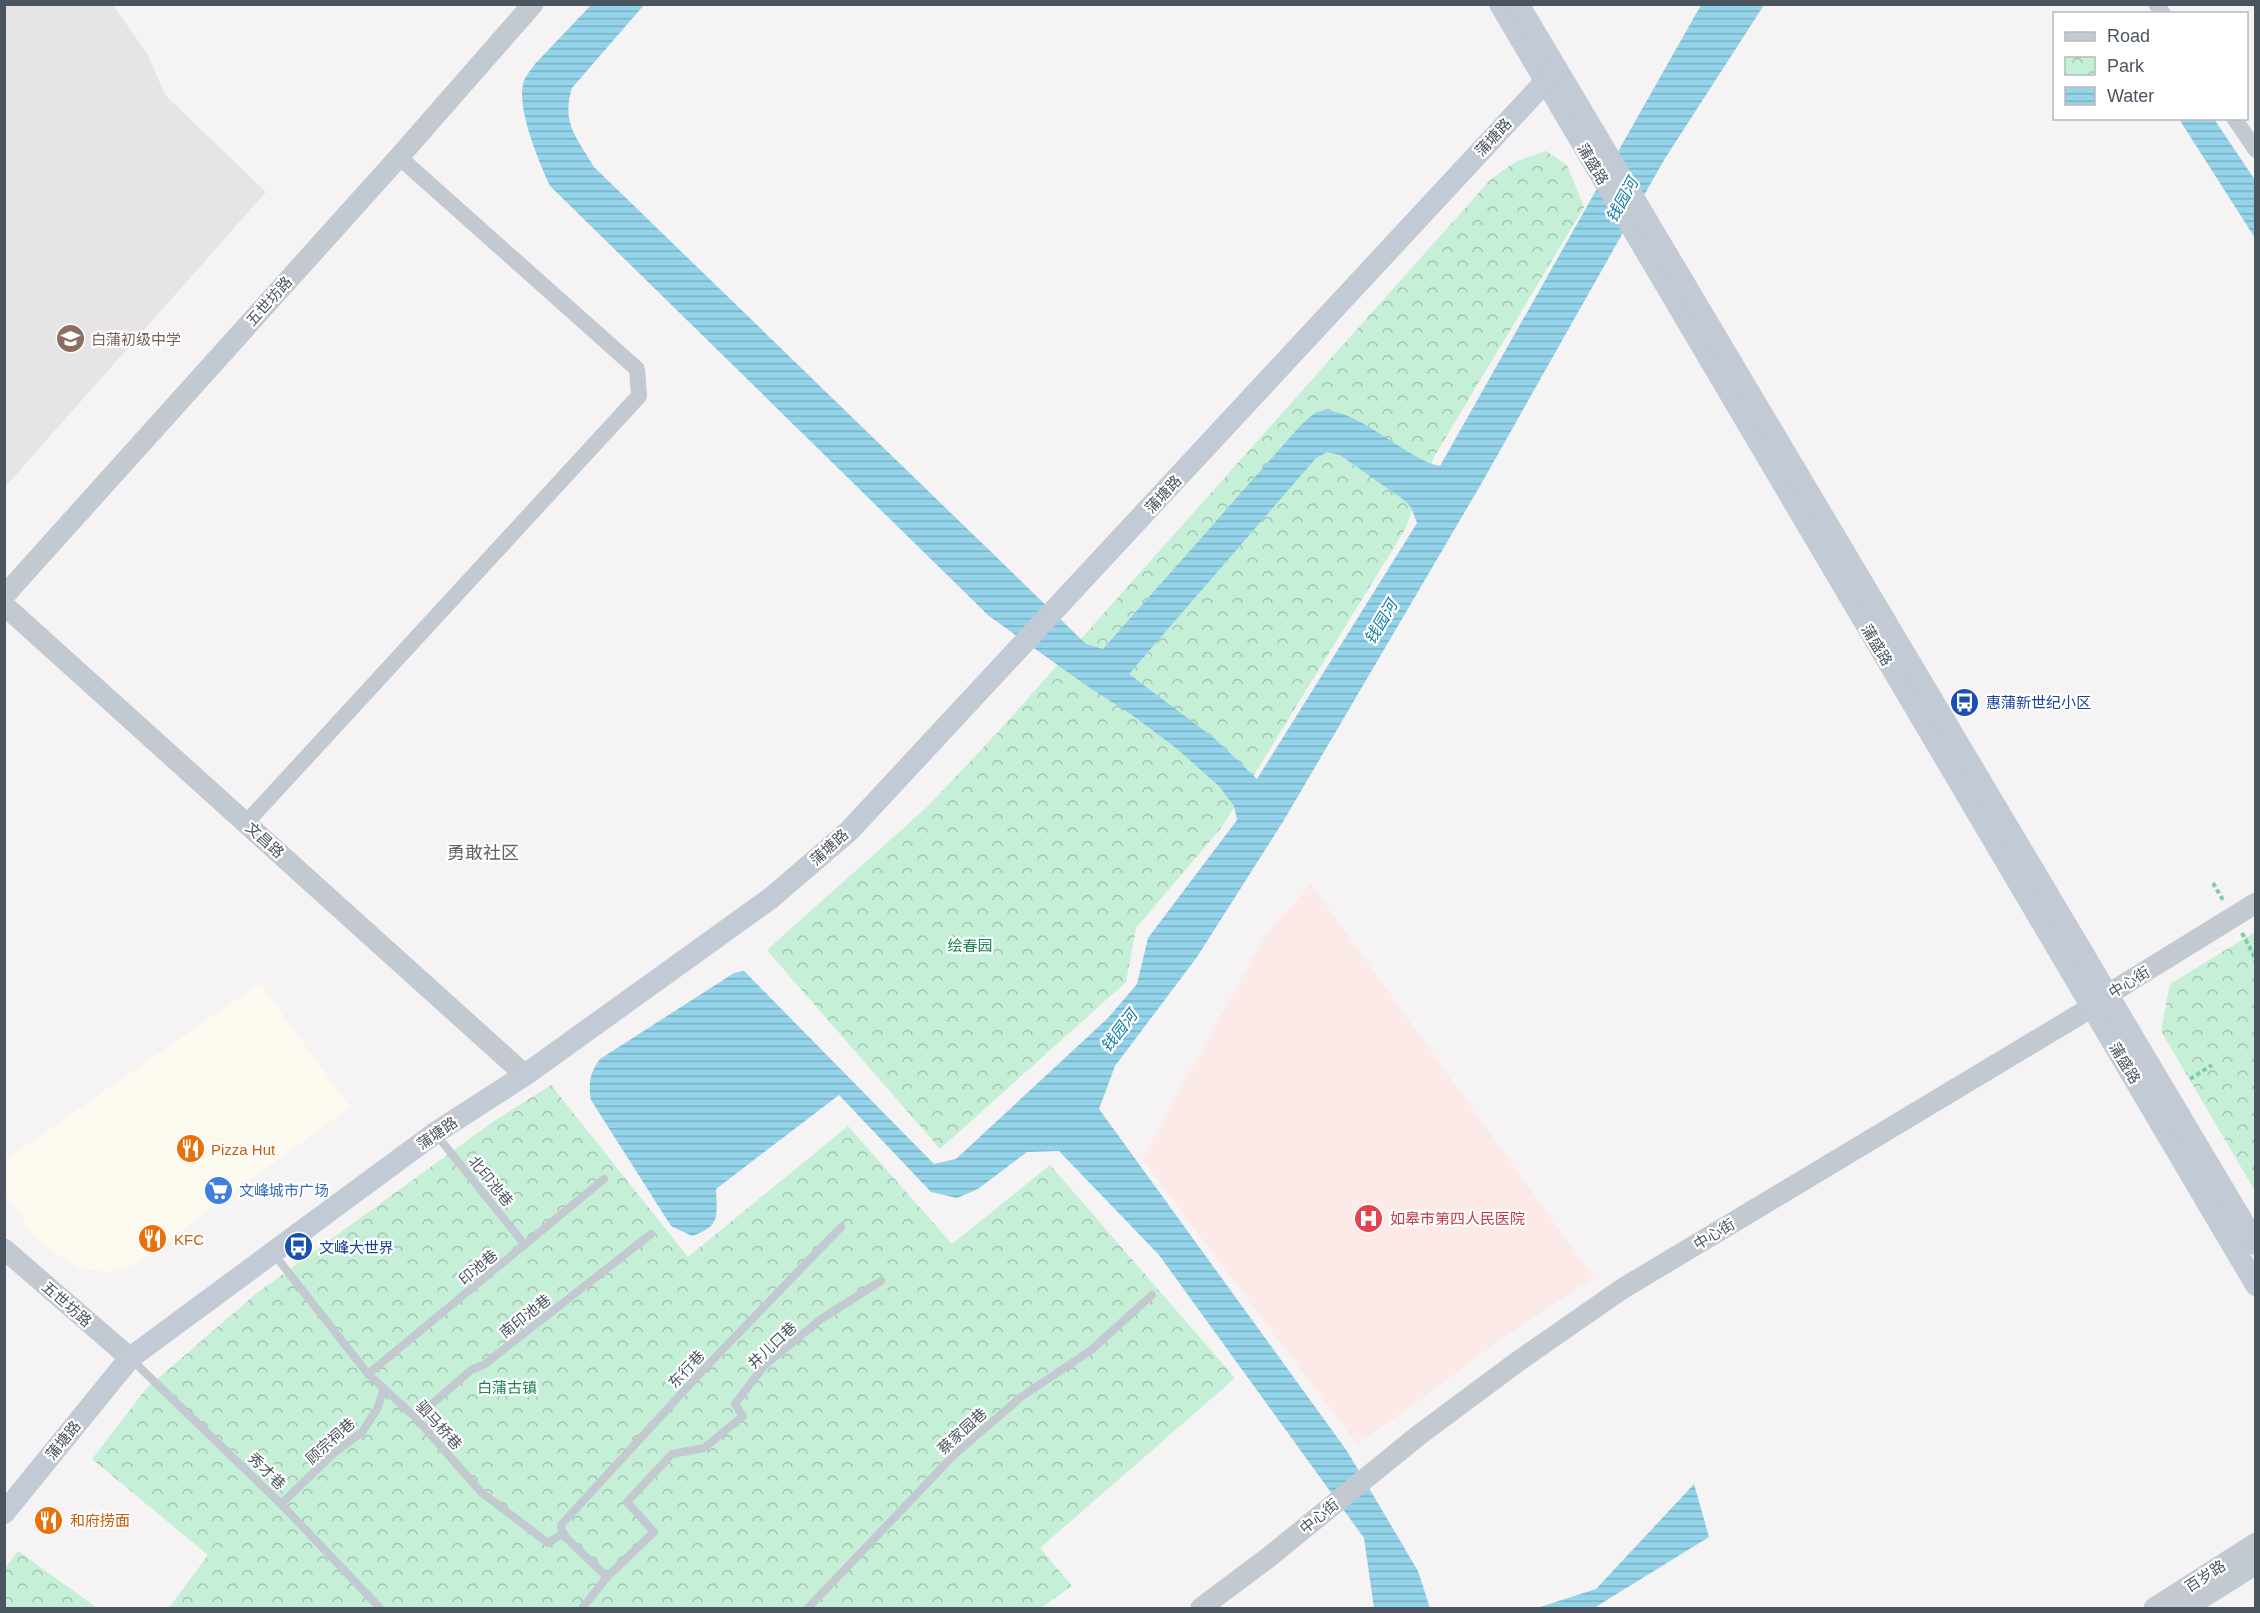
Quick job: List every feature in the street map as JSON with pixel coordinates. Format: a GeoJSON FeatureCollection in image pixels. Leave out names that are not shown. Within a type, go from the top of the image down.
{"type":"FeatureCollection","features":[{"type":"Feature","properties":{"kind":"main road","name":"蒲盛路"},"geometry":{"type":"LineString","coordinates":[[1514,5],[1551,75],[1582,146],[1663,265]]}},
{"type":"Feature","properties":{"kind":"main road","name":"蒲盛路"},"geometry":{"type":"LineString","coordinates":[[1551,75],[1588,121],[1663,265],[2100,1001],[2256,1285]]}},
{"type":"Feature","properties":{"kind":"main road","name":"蒲塘路"},"geometry":{"type":"LineString","coordinates":[[4,1513],[130,1358],[435,1133],[525,1075],[771,898],[849,831],[1551,75]]}},
{"type":"Feature","properties":{"kind":"main road","name":"蒲盛路"},"geometry":{"type":"LineString","coordinates":[[2100,1001],[2256,1244]]}},
{"type":"Feature","properties":{"kind":"street","name":"五世坊路"},"geometry":{"type":"LineString","coordinates":[[4,596],[399,157],[532,4]]}},
{"type":"Feature","properties":{"kind":"street"},"geometry":{"type":"LineString","coordinates":[[2235,120],[2256,150]]}},
{"type":"Feature","properties":{"kind":"street"},"geometry":{"type":"LineString","coordinates":[[246,823],[639,396],[637,369],[399,157]]}},
{"type":"Feature","properties":{"kind":"street","name":"文昌路"},"geometry":{"type":"LineString","coordinates":[[4,605],[525,1075]]}},
{"type":"Feature","properties":{"kind":"street","name":"中心街"},"geometry":{"type":"LineString","coordinates":[[1201,1608],[1269,1557],[1419,1435],[1520,1360],[1622,1289],[2100,1001],[2256,903]]}},
{"type":"Feature","properties":{"kind":"street","name":"五世坊路"},"geometry":{"type":"LineString","coordinates":[[4,1249],[130,1358]]}},
{"type":"Feature","properties":{"kind":"street","name":"百岁路"},"geometry":{"type":"LineString","coordinates":[[2154,1608],[2256,1543]]}},
{"type":"Feature","properties":{"kind":"street","name":"百岁路"},"geometry":{"type":"LineString","coordinates":[[2186,1608],[2256,1564]]}},
{"type":"Feature","properties":{"kind":"lane","name":"北印池巷"},"geometry":{"type":"LineString","coordinates":[[435,1133],[525,1245]]}},
{"type":"Feature","properties":{"kind":"lane","name":"印池巷"},"geometry":{"type":"LineString","coordinates":[[368,1374],[604,1179]]}},
{"type":"Feature","properties":{"kind":"lane","name":"东行巷"},"geometry":{"type":"LineString","coordinates":[[562,1534],[561,1525],[705,1368],[841,1227]]}},
{"type":"Feature","properties":{"kind":"lane","name":"南印池巷"},"geometry":{"type":"LineString","coordinates":[[416,1418],[471,1370],[485,1364],[651,1234]]}},
{"type":"Feature","properties":{"kind":"lane","name":"驷马桥巷"},"geometry":{"type":"LineString","coordinates":[[272,1252],[368,1374],[416,1418],[481,1492],[548,1543],[562,1534]]}},
{"type":"Feature","properties":{"kind":"lane","name":"井儿口巷"},"geometry":{"type":"LineString","coordinates":[[584,1608],[607,1577],[654,1532],[627,1502],[672,1454],[704,1449],[743,1416],[735,1404],[764,1366],[821,1319],[881,1281]]}},
{"type":"Feature","properties":{"kind":"lane","name":"蔡家园巷"},"geometry":{"type":"LineString","coordinates":[[808,1608],[954,1455],[1021,1397],[1090,1351],[1152,1295]]}},
{"type":"Feature","properties":{"kind":"lane","name":"秀才巷"},"geometry":{"type":"LineString","coordinates":[[130,1358],[281,1504],[380,1608]]}},
{"type":"Feature","properties":{"kind":"lane","name":"顾宗祠巷"},"geometry":{"type":"LineString","coordinates":[[281,1504],[334,1453],[363,1432],[377,1409],[384,1389]]}},
{"type":"Feature","properties":{"kind":"lane"},"geometry":{"type":"LineString","coordinates":[[562,1534],[607,1577]]}},
{"type":"Feature","properties":{"kind":"path"},"geometry":{"type":"LineString","coordinates":[[2190,1079],[2212,1065]]}},
{"type":"Feature","properties":{"kind":"shaded area","name":"白蒲初级中学"},"geometry":{"type":"Polygon","coordinates":[[[5,4],[113,5],[148,55],[165,95],[266,192],[5,487],[5,4]]]}},
{"type":"Feature","properties":{"kind":"shaded area","name":"如皋市第四人民医院"},"geometry":{"type":"Polygon","coordinates":[[[1311,884],[1594,1278],[1499,1340],[1357,1444],[1142,1159],[1264,937],[1311,884]]]}},
{"type":"Feature","properties":{"kind":"shaded area","name":"文峰城市广场"},"geometry":{"type":"Polygon","coordinates":[[[260,983],[350,1107],[136,1264],[107,1272],[78,1268],[37,1241],[5,1192],[5,1160],[260,983]]]}},
{"type":"Feature","properties":{"kind":"green space","name":"绘春园"},"geometry":{"type":"Polygon","coordinates":[[[1546,151],[1567,165],[1584,207],[1434,457],[1404,531],[1222,827],[1136,928],[1126,982],[940,1149],[767,950],[927,807],[997,733],[1491,179],[1517,161],[1546,151]]]}},
{"type":"Feature","properties":{"kind":"green space"},"geometry":{"type":"Polygon","coordinates":[[[2255,932],[2255,1191],[2161,1031],[2170,984],[2255,932]]]}},
{"type":"Feature","properties":{"kind":"green space","name":"白蒲古镇"},"geometry":{"type":"Polygon","coordinates":[[[551,1085],[688,1257],[848,1126],[952,1244],[1050,1165],[1235,1378],[1040,1548],[1072,1586],[1041,1608],[169,1608],[208,1555],[92,1459],[146,1389],[257,1293],[494,1121],[551,1085]]]}},
{"type":"Feature","properties":{"kind":"green space"},"geometry":{"type":"Polygon","coordinates":[[[18,1551],[97,1608],[5,1608],[5,1568],[18,1551]]]}},
{"type":"Feature","properties":{"kind":"water","name":"钱园河"},"geometry":{"type":"Polygon","coordinates":[[[591,5],[644,5],[572,88],[568,111],[572,130],[594,167],[1086,644],[1103,649],[1301,425],[1315,413],[1328,411],[1343,414],[1411,453],[1440,466],[1701,5],[1764,5],[1664,160],[1480,486],[1284,820],[1197,957],[1115,1066],[1099,1109],[1347,1451],[1418,1571],[1430,1608],[1374,1608],[1364,1538],[1159,1255],[1059,1151],[1027,1152],[978,1189],[957,1198],[931,1192],[839,1095],[716,1189],[717,1206],[713,1224],[692,1236],[671,1226],[591,1100],[591,1078],[600,1059],[734,973],[744,971],[934,1164],[956,1159],[1108,1018],[1137,984],[1148,938],[1237,820],[1234,806],[1219,786],[1176,748],[989,616],[550,186],[530,136],[523,108],[523,84],[535,64],[591,5]],[[1327,452],[1316,458],[1129,674],[1214,738],[1257,779],[1417,523],[1411,507],[1404,500],[1340,455],[1327,452]]]}},
{"type":"Feature","properties":{"kind":"water"},"geometry":{"type":"Polygon","coordinates":[[[2180,120],[2215,120],[2255,180],[2255,238],[2180,120]]]}},
{"type":"Feature","properties":{"kind":"water"},"geometry":{"type":"Polygon","coordinates":[[[1694,1484],[1709,1537],[1594,1608],[1537,1608],[1596,1589],[1694,1484]]]}},
{"type":"Feature","properties":{"kind":"place","name":"白蒲初级中学"},"geometry":{"type":"Point","coordinates":[70,339]}},
{"type":"Feature","properties":{"kind":"place","name":"惠蒲新世纪小区"},"geometry":{"type":"Point","coordinates":[1965,702]}},
{"type":"Feature","properties":{"kind":"place","name":"Pizza Hut"},"geometry":{"type":"Point","coordinates":[190,1149]}},
{"type":"Feature","properties":{"kind":"place","name":"文峰城市广场"},"geometry":{"type":"Point","coordinates":[218,1190]}},
{"type":"Feature","properties":{"kind":"place","name":"如皋市第四人民医院"},"geometry":{"type":"Point","coordinates":[1369,1218]}},
{"type":"Feature","properties":{"kind":"place","name":"KFC"},"geometry":{"type":"Point","coordinates":[153,1239]}},
{"type":"Feature","properties":{"kind":"place","name":"文峰大世界"},"geometry":{"type":"Point","coordinates":[298,1247]}},
{"type":"Feature","properties":{"kind":"place","name":"和府捞面"},"geometry":{"type":"Point","coordinates":[49,1520]}},
{"type":"Feature","properties":{"kind":"district","name":"勇敢社区"},"geometry":{"type":"Point","coordinates":[483,853]}}]}
